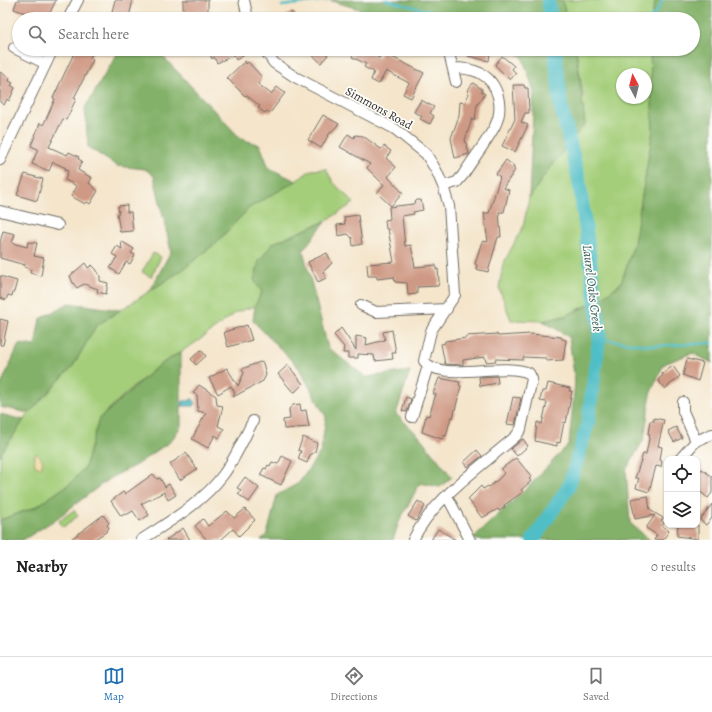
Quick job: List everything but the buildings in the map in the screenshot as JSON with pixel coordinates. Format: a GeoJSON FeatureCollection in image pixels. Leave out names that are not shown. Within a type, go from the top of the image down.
{"type":"FeatureCollection","features":[{"type":"Feature","properties":{"kind":"street"},"geometry":{"type":"LineString","coordinates":[[72,12],[78,0]]}},
{"type":"Feature","properties":{"kind":"street"},"geometry":{"type":"LineString","coordinates":[[244,0],[247,12]]}},
{"type":"Feature","properties":{"kind":"street"},"geometry":{"type":"LineString","coordinates":[[30,56],[46,64]]}},
{"type":"Feature","properties":{"kind":"street"},"geometry":{"type":"LineString","coordinates":[[0,160],[50,56]]}},
{"type":"Feature","properties":{"kind":"street","name":"Simmons Road"},"geometry":{"type":"LineString","coordinates":[[269,56],[274,63],[295,78],[395,129],[418,146],[426,154],[443,186],[449,206],[455,295],[447,309],[431,330],[424,361],[428,366]]}},
{"type":"Feature","properties":{"kind":"street"},"geometry":{"type":"LineString","coordinates":[[450,56],[456,82]]}},
{"type":"Feature","properties":{"kind":"street"},"geometry":{"type":"LineString","coordinates":[[443,186],[457,182],[463,175],[495,126],[499,114],[498,97],[495,87],[488,78],[469,69],[453,68]]}},
{"type":"Feature","properties":{"kind":"street"},"geometry":{"type":"LineString","coordinates":[[0,211],[58,225]]}},
{"type":"Feature","properties":{"kind":"street"},"geometry":{"type":"LineString","coordinates":[[361,306],[376,312],[447,309]]}},
{"type":"Feature","properties":{"kind":"street"},"geometry":{"type":"LineString","coordinates":[[412,417],[428,366],[457,372],[506,368],[516,369],[529,373],[532,379],[521,429],[516,436],[446,496],[427,516],[413,540]]}},
{"type":"Feature","properties":{"kind":"street"},"geometry":{"type":"LineString","coordinates":[[683,402],[683,411],[696,441]]}},
{"type":"Feature","properties":{"kind":"street"},"geometry":{"type":"LineString","coordinates":[[143,539],[199,501],[213,487],[224,474],[254,421]]}},
{"type":"Feature","properties":{"kind":"street"},"geometry":{"type":"LineString","coordinates":[[683,456],[696,441],[712,434]]}},
{"type":"Feature","properties":{"kind":"street"},"geometry":{"type":"LineString","coordinates":[[446,496],[470,540]]}},
{"type":"Feature","properties":{"kind":"green space"},"geometry":{"type":"Polygon","coordinates":[[[329,0],[562,0],[565,12],[369,12],[329,0]]]}},
{"type":"Feature","properties":{"kind":"green space"},"geometry":{"type":"Polygon","coordinates":[[[562,0],[656,0],[653,12],[565,12],[562,0]]]}},
{"type":"Feature","properties":{"kind":"green space"},"geometry":{"type":"Polygon","coordinates":[[[656,0],[712,0],[712,363],[692,353],[664,364],[651,392],[644,439],[626,470],[630,523],[650,540],[476,540],[474,537],[527,488],[569,444],[575,382],[569,337],[543,321],[565,316],[599,300],[621,283],[634,244],[653,130],[652,68],[651,68],[650,56],[700,56],[700,12],[653,12],[656,0]]]}},
{"type":"Feature","properties":{"kind":"green space"},"geometry":{"type":"Polygon","coordinates":[[[116,56],[163,56],[241,139],[260,145],[269,168],[296,181],[249,208],[216,243],[182,270],[150,291],[171,251],[154,176],[145,169],[117,166],[88,147],[85,108],[116,56]]]}},
{"type":"Feature","properties":{"kind":"green space"},"geometry":{"type":"Polygon","coordinates":[[[522,56],[577,56],[585,124],[551,166],[529,198],[534,91],[522,56]]]}},
{"type":"Feature","properties":{"kind":"green space"},"geometry":{"type":"Polygon","coordinates":[[[577,56],[650,56],[651,68],[616,68],[616,104],[652,103],[653,130],[634,244],[621,283],[599,300],[565,316],[543,321],[511,320],[499,288],[503,264],[523,227],[529,198],[551,166],[583,97],[577,56]]]}},
{"type":"Feature","properties":{"kind":"green space"},"geometry":{"type":"Polygon","coordinates":[[[326,169],[333,182],[354,203],[326,221],[273,243],[262,292],[255,306],[237,312],[198,341],[158,366],[125,394],[99,419],[85,467],[72,482],[36,507],[0,520],[0,455],[12,435],[29,413],[73,366],[96,326],[182,270],[216,243],[249,208],[296,181],[311,170],[326,169]]]}},
{"type":"Feature","properties":{"kind":"green space"},"geometry":{"type":"Polygon","coordinates":[[[326,221],[303,250],[328,348],[366,377],[410,371],[396,414],[419,436],[452,477],[440,487],[420,483],[399,522],[393,540],[261,540],[267,535],[277,495],[299,483],[321,451],[326,417],[299,368],[253,321],[255,306],[262,292],[254,280],[259,261],[273,243],[326,221]]]}},
{"type":"Feature","properties":{"kind":"green space"},"geometry":{"type":"Polygon","coordinates":[[[153,253],[161,257],[151,277],[142,272],[153,253]]]}},
{"type":"Feature","properties":{"kind":"green space"},"geometry":{"type":"Polygon","coordinates":[[[69,303],[120,310],[96,326],[73,366],[29,413],[0,407],[0,387],[19,344],[35,346],[40,319],[69,303]]]}},
{"type":"Feature","properties":{"kind":"green space"},"geometry":{"type":"Polygon","coordinates":[[[181,352],[181,426],[171,441],[136,465],[110,478],[56,519],[23,540],[0,540],[0,520],[36,507],[72,482],[85,467],[99,419],[158,366],[181,352]]]}},
{"type":"Feature","properties":{"kind":"green space"},"geometry":{"type":"Polygon","coordinates":[[[0,414],[24,420],[0,455],[0,414]]]}},
{"type":"Feature","properties":{"kind":"green space"},"geometry":{"type":"Polygon","coordinates":[[[74,510],[78,516],[63,527],[59,521],[74,510]]]}},
{"type":"Feature","properties":{"kind":"sand"},"geometry":{"type":"Polygon","coordinates":[[[35,454],[38,454],[43,461],[41,468],[35,466],[35,454]]]}},
{"type":"Feature","properties":{"kind":"water"},"geometry":{"type":"Polygon","coordinates":[[[193,399],[195,403],[193,406],[182,406],[183,401],[190,401],[193,399]]]}},
{"type":"Feature","properties":{"kind":"waterway"},"geometry":{"type":"LineString","coordinates":[[282,6],[327,0]]}},
{"type":"Feature","properties":{"kind":"waterway"},"geometry":{"type":"LineString","coordinates":[[386,0],[433,12]]}},
{"type":"Feature","properties":{"kind":"waterway","name":"Laurel Oaks Creek"},"geometry":{"type":"LineString","coordinates":[[548,0],[550,12]]}},
{"type":"Feature","properties":{"kind":"waterway"},"geometry":{"type":"LineString","coordinates":[[656,12],[663,0]]}},
{"type":"Feature","properties":{"kind":"waterway","name":"Laurel Oaks Creek"},"geometry":{"type":"LineString","coordinates":[[533,540],[569,486],[588,423],[600,332],[579,180],[561,107],[556,56]]}},
{"type":"Feature","properties":{"kind":"waterway"},"geometry":{"type":"LineString","coordinates":[[599,339],[654,346],[712,343]]}}]}
